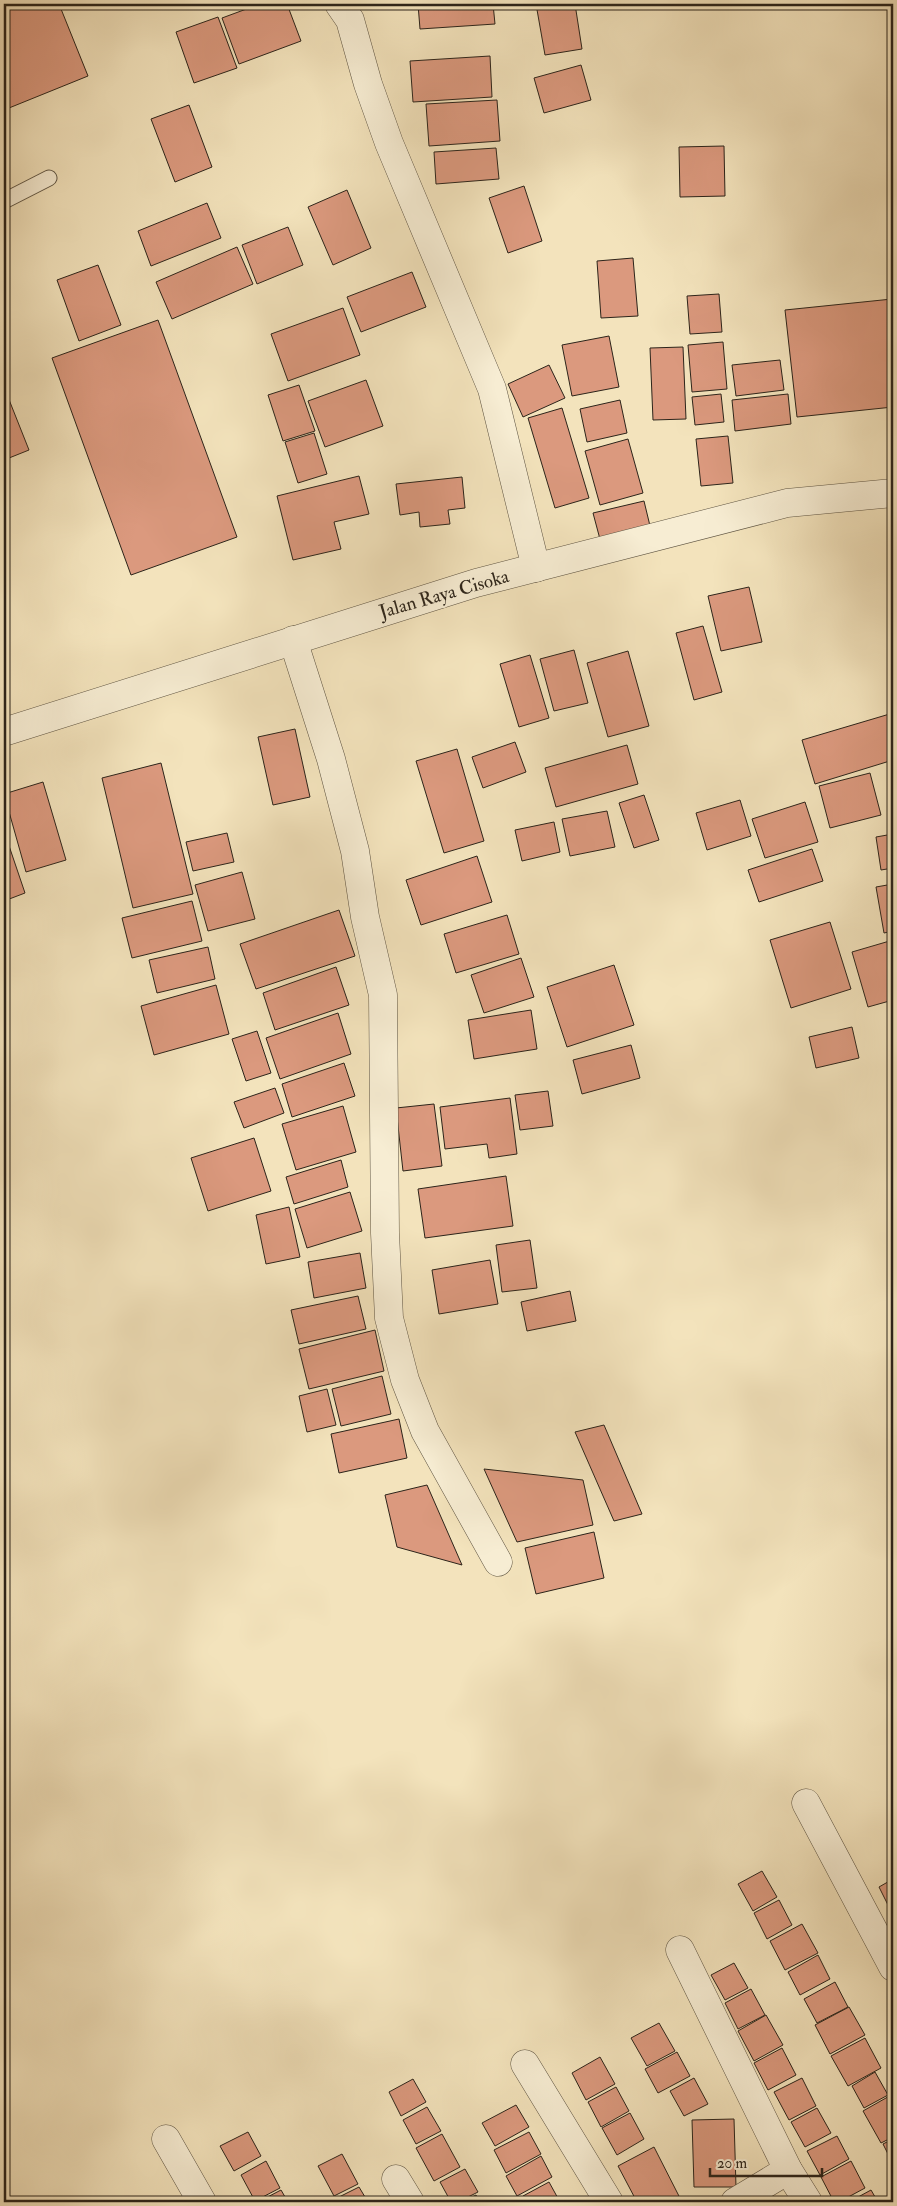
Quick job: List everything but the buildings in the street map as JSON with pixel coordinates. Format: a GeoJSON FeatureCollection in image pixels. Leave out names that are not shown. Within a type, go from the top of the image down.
{"type":"FeatureCollection","features":[{"type":"Feature","properties":{"kind":"street"},"geometry":{"type":"LineString","coordinates":[[339,4],[350,20],[368,84],[389,143],[492,389],[536,568]]}},
{"type":"Feature","properties":{"kind":"street","name":"Jalan Raya Cisoka"},"geometry":{"type":"LineString","coordinates":[[4,732],[476,583],[787,503],[893,494]]}},
{"type":"Feature","properties":{"kind":"street"},"geometry":{"type":"LineString","coordinates":[[293,640],[331,759],[355,851],[365,917],[383,994],[385,1233],[389,1318],[405,1380],[424,1431],[498,1562]]}},
{"type":"Feature","properties":{"kind":"street"},"geometry":{"type":"LineString","coordinates":[[806,1803],[893,1967]]}},
{"type":"Feature","properties":{"kind":"street"},"geometry":{"type":"LineString","coordinates":[[680,1950],[788,2170],[808,2202]]}},
{"type":"Feature","properties":{"kind":"street"},"geometry":{"type":"LineString","coordinates":[[525,2064],[609,2202]]}},
{"type":"Feature","properties":{"kind":"street"},"geometry":{"type":"LineString","coordinates":[[166,2139],[202,2202]]}},
{"type":"Feature","properties":{"kind":"street"},"geometry":{"type":"LineString","coordinates":[[735,2202],[788,2170]]}},
{"type":"Feature","properties":{"kind":"lane"},"geometry":{"type":"LineString","coordinates":[[4,201],[49,178]]}}]}
